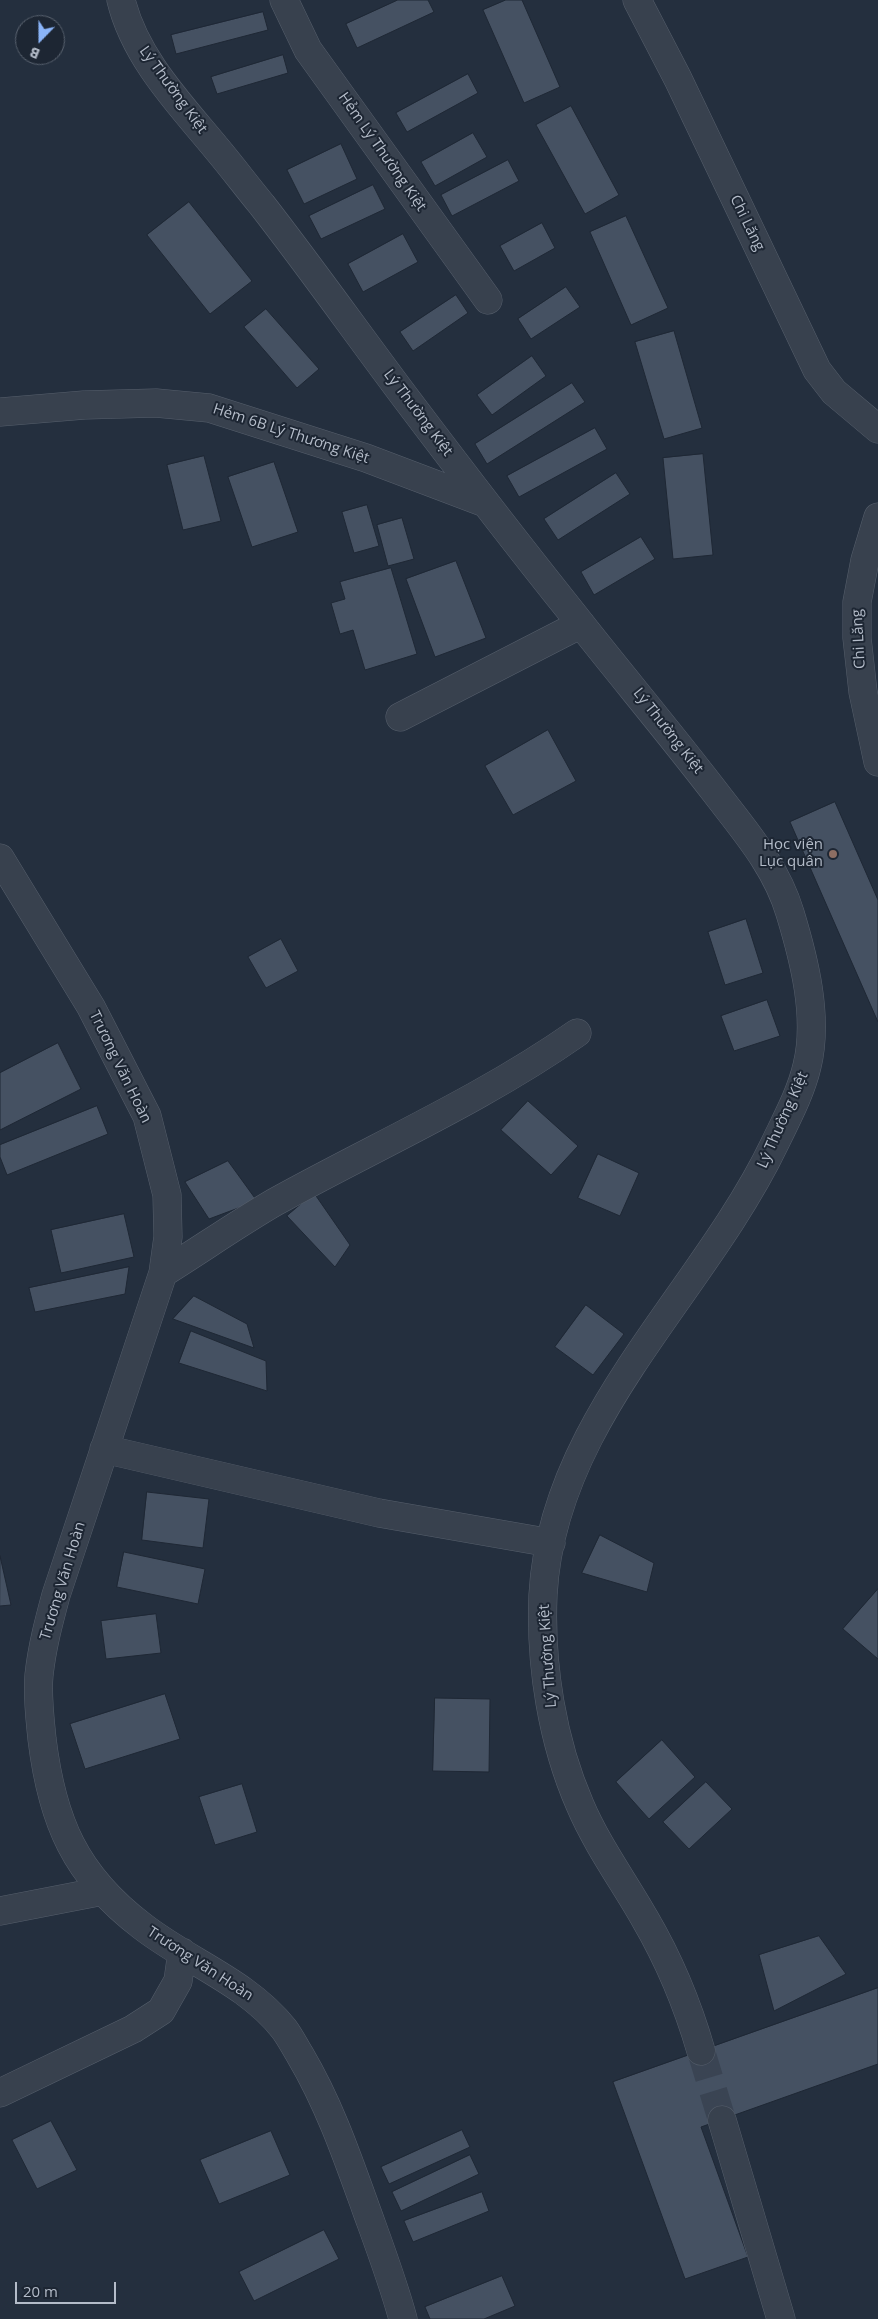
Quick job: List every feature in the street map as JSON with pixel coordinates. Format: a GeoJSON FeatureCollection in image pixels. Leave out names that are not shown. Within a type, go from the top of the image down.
{"type":"FeatureCollection","features":[{"type":"Feature","properties":{"kind":"street","name":"Lý Thường Kiệt"},"geometry":{"type":"LineString","coordinates":[[121,0],[125,17],[146,59],[181,106],[220,152],[324,284],[485,503],[652,710],[768,861],[788,905],[802,954],[811,1015],[808,1063],[795,1100],[759,1177],[624,1378],[586,1441],[565,1490],[551,1543],[543,1593],[544,1652],[552,1714],[565,1767],[582,1810],[650,1929],[690,2015],[701,2051]]}},
{"type":"Feature","properties":{"kind":"street","name":"Hẻm Lý Thường Kiệt"},"geometry":{"type":"LineString","coordinates":[[284,0],[308,50],[488,300]]}},
{"type":"Feature","properties":{"kind":"street","name":"Chi Lăng"},"geometry":{"type":"LineString","coordinates":[[636,0],[678,79],[817,370],[834,392],[878,429]]}},
{"type":"Feature","properties":{"kind":"street","name":"Hẻm 6B Lý Thương Kiệt"},"geometry":{"type":"LineString","coordinates":[[0,412],[84,405],[156,403],[209,408],[366,458],[485,503]]}},
{"type":"Feature","properties":{"kind":"street","name":"Chi Lăng"},"geometry":{"type":"LineString","coordinates":[[878,517],[865,560],[857,602],[857,638],[863,692],[878,762]]}},
{"type":"Feature","properties":{"kind":"street"},"geometry":{"type":"LineString","coordinates":[[400,717],[581,624]]}},
{"type":"Feature","properties":{"kind":"street","name":"Trương Văn Hoàn"},"geometry":{"type":"LineString","coordinates":[[0,858],[91,1007],[146,1116],[167,1195],[168,1237],[162,1273],[56,1595],[44,1641],[39,1677],[39,1711],[47,1778],[61,1827],[78,1859],[103,1891],[142,1926],[232,1982],[260,2004],[284,2030],[308,2070],[338,2131],[403,2319]]}},
{"type":"Feature","properties":{"kind":"street"},"geometry":{"type":"LineString","coordinates":[[162,1273],[274,1203],[445,1112],[555,1048],[577,1033]]}},
{"type":"Feature","properties":{"kind":"street"},"geometry":{"type":"LineString","coordinates":[[104,1450],[379,1514],[551,1543]]}},
{"type":"Feature","properties":{"kind":"street"},"geometry":{"type":"LineString","coordinates":[[0,1911],[103,1891]]}},
{"type":"Feature","properties":{"kind":"street"},"geometry":{"type":"LineString","coordinates":[[0,2093],[133,2029],[161,2011],[178,1981],[182,1952]]}},
{"type":"Feature","properties":{"kind":"street"},"geometry":{"type":"LineString","coordinates":[[722,2120],[781,2319]]}},
{"type":"Feature","properties":{"kind":"building"},"geometry":{"type":"Polygon","coordinates":[[[398,0],[428,0],[434,12],[357,48],[346,24],[398,0]]]}},
{"type":"Feature","properties":{"kind":"building"},"geometry":{"type":"Polygon","coordinates":[[[506,0],[522,0],[560,87],[524,103],[483,10],[506,0]]]}},
{"type":"Feature","properties":{"kind":"building"},"geometry":{"type":"Polygon","coordinates":[[[263,12],[268,30],[176,54],[171,35],[263,12]]]}},
{"type":"Feature","properties":{"kind":"building"},"geometry":{"type":"Polygon","coordinates":[[[283,55],[288,73],[217,94],[211,77],[283,55]]]}},
{"type":"Feature","properties":{"kind":"building"},"geometry":{"type":"Polygon","coordinates":[[[468,74],[478,93],[407,132],[396,113],[468,74]]]}},
{"type":"Feature","properties":{"kind":"building"},"geometry":{"type":"Polygon","coordinates":[[[571,106],[619,195],[585,214],[536,125],[571,106]]]}},
{"type":"Feature","properties":{"kind":"building"},"geometry":{"type":"Polygon","coordinates":[[[473,133],[487,157],[435,186],[421,162],[473,133]]]}},
{"type":"Feature","properties":{"kind":"building"},"geometry":{"type":"Polygon","coordinates":[[[341,144],[357,179],[304,204],[287,170],[341,144]]]}},
{"type":"Feature","properties":{"kind":"building"},"geometry":{"type":"Polygon","coordinates":[[[508,160],[519,181],[452,216],[441,195],[508,160]]]}},
{"type":"Feature","properties":{"kind":"building"},"geometry":{"type":"Polygon","coordinates":[[[373,185],[385,209],[321,239],[309,216],[373,185]]]}},
{"type":"Feature","properties":{"kind":"building"},"geometry":{"type":"Polygon","coordinates":[[[189,202],[252,281],[210,314],[147,235],[189,202]]]}},
{"type":"Feature","properties":{"kind":"building"},"geometry":{"type":"Polygon","coordinates":[[[626,216],[668,308],[631,325],[590,232],[626,216]]]}},
{"type":"Feature","properties":{"kind":"building"},"geometry":{"type":"Polygon","coordinates":[[[542,223],[555,248],[514,271],[500,246],[542,223]]]}},
{"type":"Feature","properties":{"kind":"building"},"geometry":{"type":"Polygon","coordinates":[[[403,234],[418,262],[363,292],[348,264],[403,234]]]}},
{"type":"Feature","properties":{"kind":"building"},"geometry":{"type":"Polygon","coordinates":[[[566,287],[580,307],[531,339],[518,319],[566,287]]]}},
{"type":"Feature","properties":{"kind":"building"},"geometry":{"type":"Polygon","coordinates":[[[456,295],[468,313],[413,351],[400,332],[456,295]]]}},
{"type":"Feature","properties":{"kind":"building"},"geometry":{"type":"Polygon","coordinates":[[[266,309],[319,369],[297,388],[244,327],[266,309]]]}},
{"type":"Feature","properties":{"kind":"building"},"geometry":{"type":"Polygon","coordinates":[[[674,331],[702,428],[664,439],[635,342],[674,331]]]}},
{"type":"Feature","properties":{"kind":"building"},"geometry":{"type":"Polygon","coordinates":[[[532,356],[546,376],[492,415],[477,395],[532,356]]]}},
{"type":"Feature","properties":{"kind":"building"},"geometry":{"type":"Polygon","coordinates":[[[572,383],[585,402],[487,464],[475,444],[572,383]]]}},
{"type":"Feature","properties":{"kind":"building"},"geometry":{"type":"Polygon","coordinates":[[[595,428],[607,449],[519,497],[507,476],[595,428]]]}},
{"type":"Feature","properties":{"kind":"building"},"geometry":{"type":"Polygon","coordinates":[[[703,454],[713,555],[673,559],[663,458],[703,454]]]}},
{"type":"Feature","properties":{"kind":"building"},"geometry":{"type":"Polygon","coordinates":[[[204,456],[221,521],[183,530],[167,465],[204,456]]]}},
{"type":"Feature","properties":{"kind":"building"},"geometry":{"type":"Polygon","coordinates":[[[274,462],[298,532],[252,547],[228,477],[274,462]]]}},
{"type":"Feature","properties":{"kind":"building"},"geometry":{"type":"Polygon","coordinates":[[[616,473],[630,494],[558,540],[544,519],[616,473]]]}},
{"type":"Feature","properties":{"kind":"building"},"geometry":{"type":"Polygon","coordinates":[[[367,505],[379,546],[354,553],[342,512],[367,505]]]}},
{"type":"Feature","properties":{"kind":"building"},"geometry":{"type":"Polygon","coordinates":[[[402,518],[414,559],[388,566],[377,525],[402,518]]]}},
{"type":"Feature","properties":{"kind":"building"},"geometry":{"type":"Polygon","coordinates":[[[641,537],[655,559],[594,595],[581,572],[641,537]]]}},
{"type":"Feature","properties":{"kind":"building"},"geometry":{"type":"Polygon","coordinates":[[[456,561],[486,638],[435,657],[406,579],[456,561]]]}},
{"type":"Feature","properties":{"kind":"building"},"geometry":{"type":"Polygon","coordinates":[[[391,568],[417,654],[365,670],[353,630],[340,634],[331,603],[345,599],[340,582],[391,568]]]}},
{"type":"Feature","properties":{"kind":"building"},"geometry":{"type":"Polygon","coordinates":[[[548,730],[576,781],[513,815],[485,766],[548,730]]]}},
{"type":"Feature","properties":{"kind":"building"},"geometry":{"type":"Polygon","coordinates":[[[835,802],[878,900],[878,1022],[790,822],[835,802]]]}},
{"type":"Feature","properties":{"kind":"building"},"geometry":{"type":"Polygon","coordinates":[[[746,919],[763,973],[725,985],[708,932],[746,919]]]}},
{"type":"Feature","properties":{"kind":"building"},"geometry":{"type":"Polygon","coordinates":[[[281,939],[298,971],[266,988],[248,957],[281,939]]]}},
{"type":"Feature","properties":{"kind":"building"},"geometry":{"type":"Polygon","coordinates":[[[767,1000],[780,1036],[734,1051],[721,1016],[767,1000]]]}},
{"type":"Feature","properties":{"kind":"building"},"geometry":{"type":"Polygon","coordinates":[[[58,1043],[81,1089],[0,1130],[0,1073],[58,1043]]]}},
{"type":"Feature","properties":{"kind":"building"},"geometry":{"type":"Polygon","coordinates":[[[528,1101],[578,1146],[551,1175],[501,1130],[528,1101]]]}},
{"type":"Feature","properties":{"kind":"building"},"geometry":{"type":"Polygon","coordinates":[[[97,1106],[108,1134],[7,1175],[0,1157],[0,1145],[97,1106]]]}},
{"type":"Feature","properties":{"kind":"building"},"geometry":{"type":"Polygon","coordinates":[[[598,1154],[639,1173],[620,1216],[578,1198],[598,1154]]]}},
{"type":"Feature","properties":{"kind":"building"},"geometry":{"type":"Polygon","coordinates":[[[228,1161],[257,1201],[209,1219],[185,1182],[228,1161]]]}},
{"type":"Feature","properties":{"kind":"building"},"geometry":{"type":"Polygon","coordinates":[[[314,1193],[350,1245],[335,1267],[287,1216],[314,1193]]]}},
{"type":"Feature","properties":{"kind":"building"},"geometry":{"type":"Polygon","coordinates":[[[124,1214],[134,1257],[61,1273],[51,1230],[124,1214]]]}},
{"type":"Feature","properties":{"kind":"building"},"geometry":{"type":"Polygon","coordinates":[[[129,1267],[125,1294],[35,1312],[29,1288],[129,1267]]]}},
{"type":"Feature","properties":{"kind":"building"},"geometry":{"type":"Polygon","coordinates":[[[194,1296],[247,1324],[254,1348],[173,1319],[194,1296]]]}},
{"type":"Feature","properties":{"kind":"building"},"geometry":{"type":"Polygon","coordinates":[[[586,1305],[624,1334],[593,1375],[555,1347],[586,1305]]]}},
{"type":"Feature","properties":{"kind":"building"},"geometry":{"type":"Polygon","coordinates":[[[191,1331],[266,1361],[267,1391],[179,1363],[191,1331]]]}},
{"type":"Feature","properties":{"kind":"building"},"geometry":{"type":"Polygon","coordinates":[[[147,1492],[209,1499],[203,1548],[142,1540],[147,1492]]]}},
{"type":"Feature","properties":{"kind":"building"},"geometry":{"type":"Polygon","coordinates":[[[600,1535],[654,1563],[647,1592],[582,1573],[600,1535]]]}},
{"type":"Feature","properties":{"kind":"building"},"geometry":{"type":"Polygon","coordinates":[[[124,1552],[205,1569],[198,1604],[117,1587],[124,1552]]]}},
{"type":"Feature","properties":{"kind":"building"},"geometry":{"type":"Polygon","coordinates":[[[0,1556],[11,1605],[0,1606],[0,1556]]]}},
{"type":"Feature","properties":{"kind":"building"},"geometry":{"type":"Polygon","coordinates":[[[878,1589],[878,1659],[843,1629],[878,1589]]]}},
{"type":"Feature","properties":{"kind":"building"},"geometry":{"type":"Polygon","coordinates":[[[156,1614],[161,1653],[106,1659],[101,1621],[156,1614]]]}},
{"type":"Feature","properties":{"kind":"building"},"geometry":{"type":"Polygon","coordinates":[[[165,1694],[180,1739],[85,1769],[70,1724],[165,1694]]]}},
{"type":"Feature","properties":{"kind":"building"},"geometry":{"type":"Polygon","coordinates":[[[435,1698],[490,1699],[489,1772],[433,1771],[435,1698]]]}},
{"type":"Feature","properties":{"kind":"building"},"geometry":{"type":"Polygon","coordinates":[[[662,1740],[695,1777],[649,1819],[616,1782],[662,1740]]]}},
{"type":"Feature","properties":{"kind":"building"},"geometry":{"type":"Polygon","coordinates":[[[706,1782],[732,1809],[689,1849],[663,1822],[706,1782]]]}},
{"type":"Feature","properties":{"kind":"building"},"geometry":{"type":"Polygon","coordinates":[[[242,1784],[257,1832],[215,1845],[199,1797],[242,1784]]]}},
{"type":"Feature","properties":{"kind":"building"},"geometry":{"type":"Polygon","coordinates":[[[819,1936],[846,1974],[774,2011],[759,1955],[819,1936]]]}},
{"type":"Feature","properties":{"kind":"building"},"geometry":{"type":"Polygon","coordinates":[[[878,1988],[878,2064],[701,2127],[748,2257],[685,2279],[613,2082],[878,1988]]]}},
{"type":"Feature","properties":{"kind":"building"},"geometry":{"type":"Polygon","coordinates":[[[51,2121],[77,2170],[37,2189],[12,2140],[51,2121]]]}},
{"type":"Feature","properties":{"kind":"building"},"geometry":{"type":"Polygon","coordinates":[[[462,2130],[470,2147],[389,2184],[381,2167],[462,2130]]]}},
{"type":"Feature","properties":{"kind":"building"},"geometry":{"type":"Polygon","coordinates":[[[271,2131],[290,2175],[219,2204],[200,2160],[271,2131]]]}},
{"type":"Feature","properties":{"kind":"building"},"geometry":{"type":"Polygon","coordinates":[[[470,2155],[479,2174],[401,2211],[392,2192],[470,2155]]]}},
{"type":"Feature","properties":{"kind":"building"},"geometry":{"type":"Polygon","coordinates":[[[482,2192],[489,2211],[413,2242],[404,2221],[482,2192]]]}},
{"type":"Feature","properties":{"kind":"building"},"geometry":{"type":"Polygon","coordinates":[[[324,2230],[339,2259],[254,2301],[239,2272],[324,2230]]]}},
{"type":"Feature","properties":{"kind":"building"},"geometry":{"type":"Polygon","coordinates":[[[502,2276],[515,2306],[484,2319],[430,2319],[425,2307],[502,2276]]]}},
{"type":"Feature","properties":{"kind":"tunnel"},"geometry":{"type":"LineString","coordinates":[[701,2051],[722,2120]]}},
{"type":"Feature","properties":{"kind":"place","name":"Học viện Lục quân"},"geometry":{"type":"Point","coordinates":[833,854]}}]}
